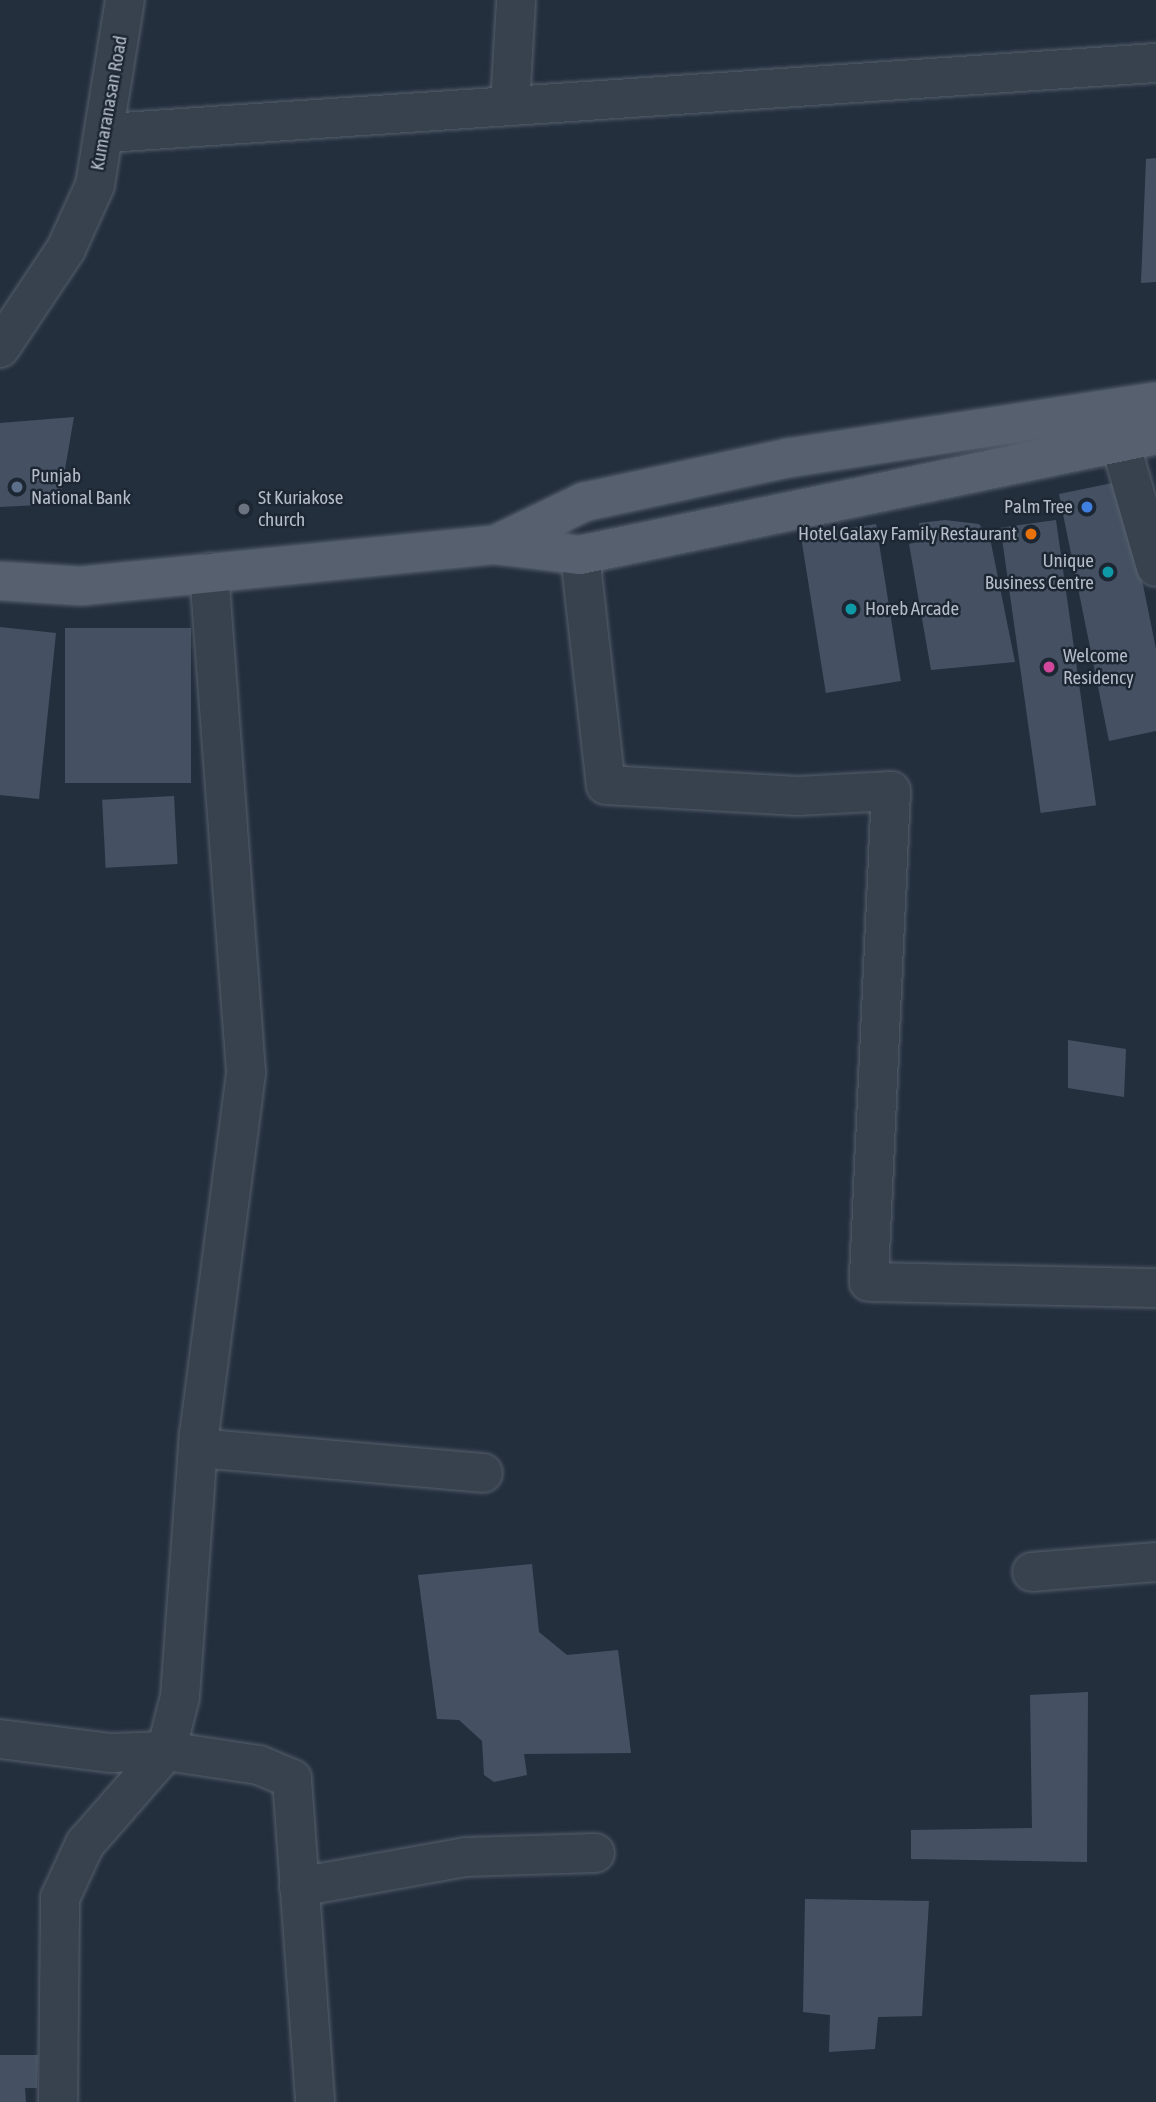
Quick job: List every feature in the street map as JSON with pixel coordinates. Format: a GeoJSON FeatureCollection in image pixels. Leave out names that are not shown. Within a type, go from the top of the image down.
{"type":"FeatureCollection","features":[{"type":"Feature","properties":{"kind":"main road"},"geometry":{"type":"LineString","coordinates":[[495,545],[584,502],[788,458],[1156,402]]}},
{"type":"Feature","properties":{"kind":"main road"},"geometry":{"type":"LineString","coordinates":[[0,581],[81,586],[495,545],[580,555],[1138,437]]}},
{"type":"Feature","properties":{"kind":"main road"},"geometry":{"type":"LineString","coordinates":[[788,458],[798,508]]}},
{"type":"Feature","properties":{"kind":"street","name":"Kumaranasan Road"},"geometry":{"type":"LineString","coordinates":[[0,348],[66,249],[94,186],[107,133],[125,0]]}},
{"type":"Feature","properties":{"kind":"street"},"geometry":{"type":"LineString","coordinates":[[510,105],[516,0]]}},
{"type":"Feature","properties":{"kind":"street"},"geometry":{"type":"LineString","coordinates":[[107,133],[1156,63]]}},
{"type":"Feature","properties":{"kind":"street"},"geometry":{"type":"LineString","coordinates":[[1138,437],[1156,567]]}},
{"type":"Feature","properties":{"kind":"street"},"geometry":{"type":"LineString","coordinates":[[580,555],[607,785],[798,796],[891,791],[869,1282],[1156,1288]]}},
{"type":"Feature","properties":{"kind":"street"},"geometry":{"type":"LineString","coordinates":[[58,2102],[60,1898],[85,1844],[166,1751],[180,1697],[198,1448],[246,1072],[209,572]]}},
{"type":"Feature","properties":{"kind":"street"},"geometry":{"type":"LineString","coordinates":[[198,1448],[483,1473]]}},
{"type":"Feature","properties":{"kind":"street"},"geometry":{"type":"LineString","coordinates":[[1032,1572],[1156,1562]]}},
{"type":"Feature","properties":{"kind":"street"},"geometry":{"type":"LineString","coordinates":[[0,1740],[111,1753],[166,1751],[259,1765],[292,1779],[314,2102]]}},
{"type":"Feature","properties":{"kind":"street"},"geometry":{"type":"LineString","coordinates":[[299,1887],[466,1857],[595,1853]]}},
{"type":"Feature","properties":{"kind":"building"},"geometry":{"type":"Polygon","coordinates":[[[1156,158],[1156,282],[1141,283],[1146,159],[1156,158]]]}},
{"type":"Feature","properties":{"kind":"building"},"geometry":{"type":"Polygon","coordinates":[[[74,417],[59,504],[0,507],[0,423],[74,417]]]}},
{"type":"Feature","properties":{"kind":"building","name":"Unique Business Centre"},"geometry":{"type":"Polygon","coordinates":[[[1122,481],[1156,649],[1156,731],[1109,741],[1059,494],[1122,481]]]}},
{"type":"Feature","properties":{"kind":"building"},"geometry":{"type":"Polygon","coordinates":[[[945,520],[979,524],[990,538],[1015,662],[931,670],[909,544],[921,541],[919,523],[945,520]]]}},
{"type":"Feature","properties":{"kind":"building","name":"Welcome Residency"},"geometry":{"type":"Polygon","coordinates":[[[1056,520],[1096,805],[1041,813],[1001,528],[1056,520]]]}},
{"type":"Feature","properties":{"kind":"building","name":"Horeb Arcade"},"geometry":{"type":"Polygon","coordinates":[[[876,524],[901,681],[826,693],[801,536],[876,524]]]}},
{"type":"Feature","properties":{"kind":"building"},"geometry":{"type":"Polygon","coordinates":[[[0,627],[56,633],[39,799],[0,795],[0,627]]]}},
{"type":"Feature","properties":{"kind":"building"},"geometry":{"type":"Polygon","coordinates":[[[65,628],[191,628],[191,783],[65,783],[65,628]]]}},
{"type":"Feature","properties":{"kind":"building"},"geometry":{"type":"Polygon","coordinates":[[[174,796],[178,864],[106,868],[102,800],[174,796]]]}},
{"type":"Feature","properties":{"kind":"building"},"geometry":{"type":"Polygon","coordinates":[[[1068,1040],[1126,1049],[1124,1097],[1068,1088],[1068,1040]]]}},
{"type":"Feature","properties":{"kind":"building"},"geometry":{"type":"Polygon","coordinates":[[[532,1564],[539,1632],[567,1655],[618,1650],[631,1753],[524,1754],[527,1775],[494,1782],[484,1775],[482,1741],[459,1720],[437,1719],[418,1575],[532,1564]]]}},
{"type":"Feature","properties":{"kind":"building"},"geometry":{"type":"Polygon","coordinates":[[[1088,1692],[1087,1862],[911,1859],[911,1830],[1032,1828],[1030,1695],[1088,1692]]]}},
{"type":"Feature","properties":{"kind":"building"},"geometry":{"type":"Polygon","coordinates":[[[805,1899],[929,1901],[922,2016],[878,2017],[875,2049],[829,2052],[830,2015],[803,2012],[805,1899]]]}},
{"type":"Feature","properties":{"kind":"building"},"geometry":{"type":"Polygon","coordinates":[[[0,2055],[38,2055],[37,2088],[25,2088],[26,2102],[0,2102],[0,2055]]]}},
{"type":"Feature","properties":{"kind":"place","name":"Punjab National Bank"},"geometry":{"type":"Point","coordinates":[17,487]}},
{"type":"Feature","properties":{"kind":"place","name":"Palm Tree"},"geometry":{"type":"Point","coordinates":[1087,507]}},
{"type":"Feature","properties":{"kind":"place","name":"St Kuriakose church"},"geometry":{"type":"Point","coordinates":[244,509]}},
{"type":"Feature","properties":{"kind":"place","name":"Hotel Galaxy Family Restaurant"},"geometry":{"type":"Point","coordinates":[1031,534]}},
{"type":"Feature","properties":{"kind":"place","name":"Unique Business Centre"},"geometry":{"type":"Point","coordinates":[1108,572]}},
{"type":"Feature","properties":{"kind":"place","name":"Horeb Arcade"},"geometry":{"type":"Point","coordinates":[851,609]}},
{"type":"Feature","properties":{"kind":"place","name":"Welcome Residency"},"geometry":{"type":"Point","coordinates":[1049,667]}}]}
